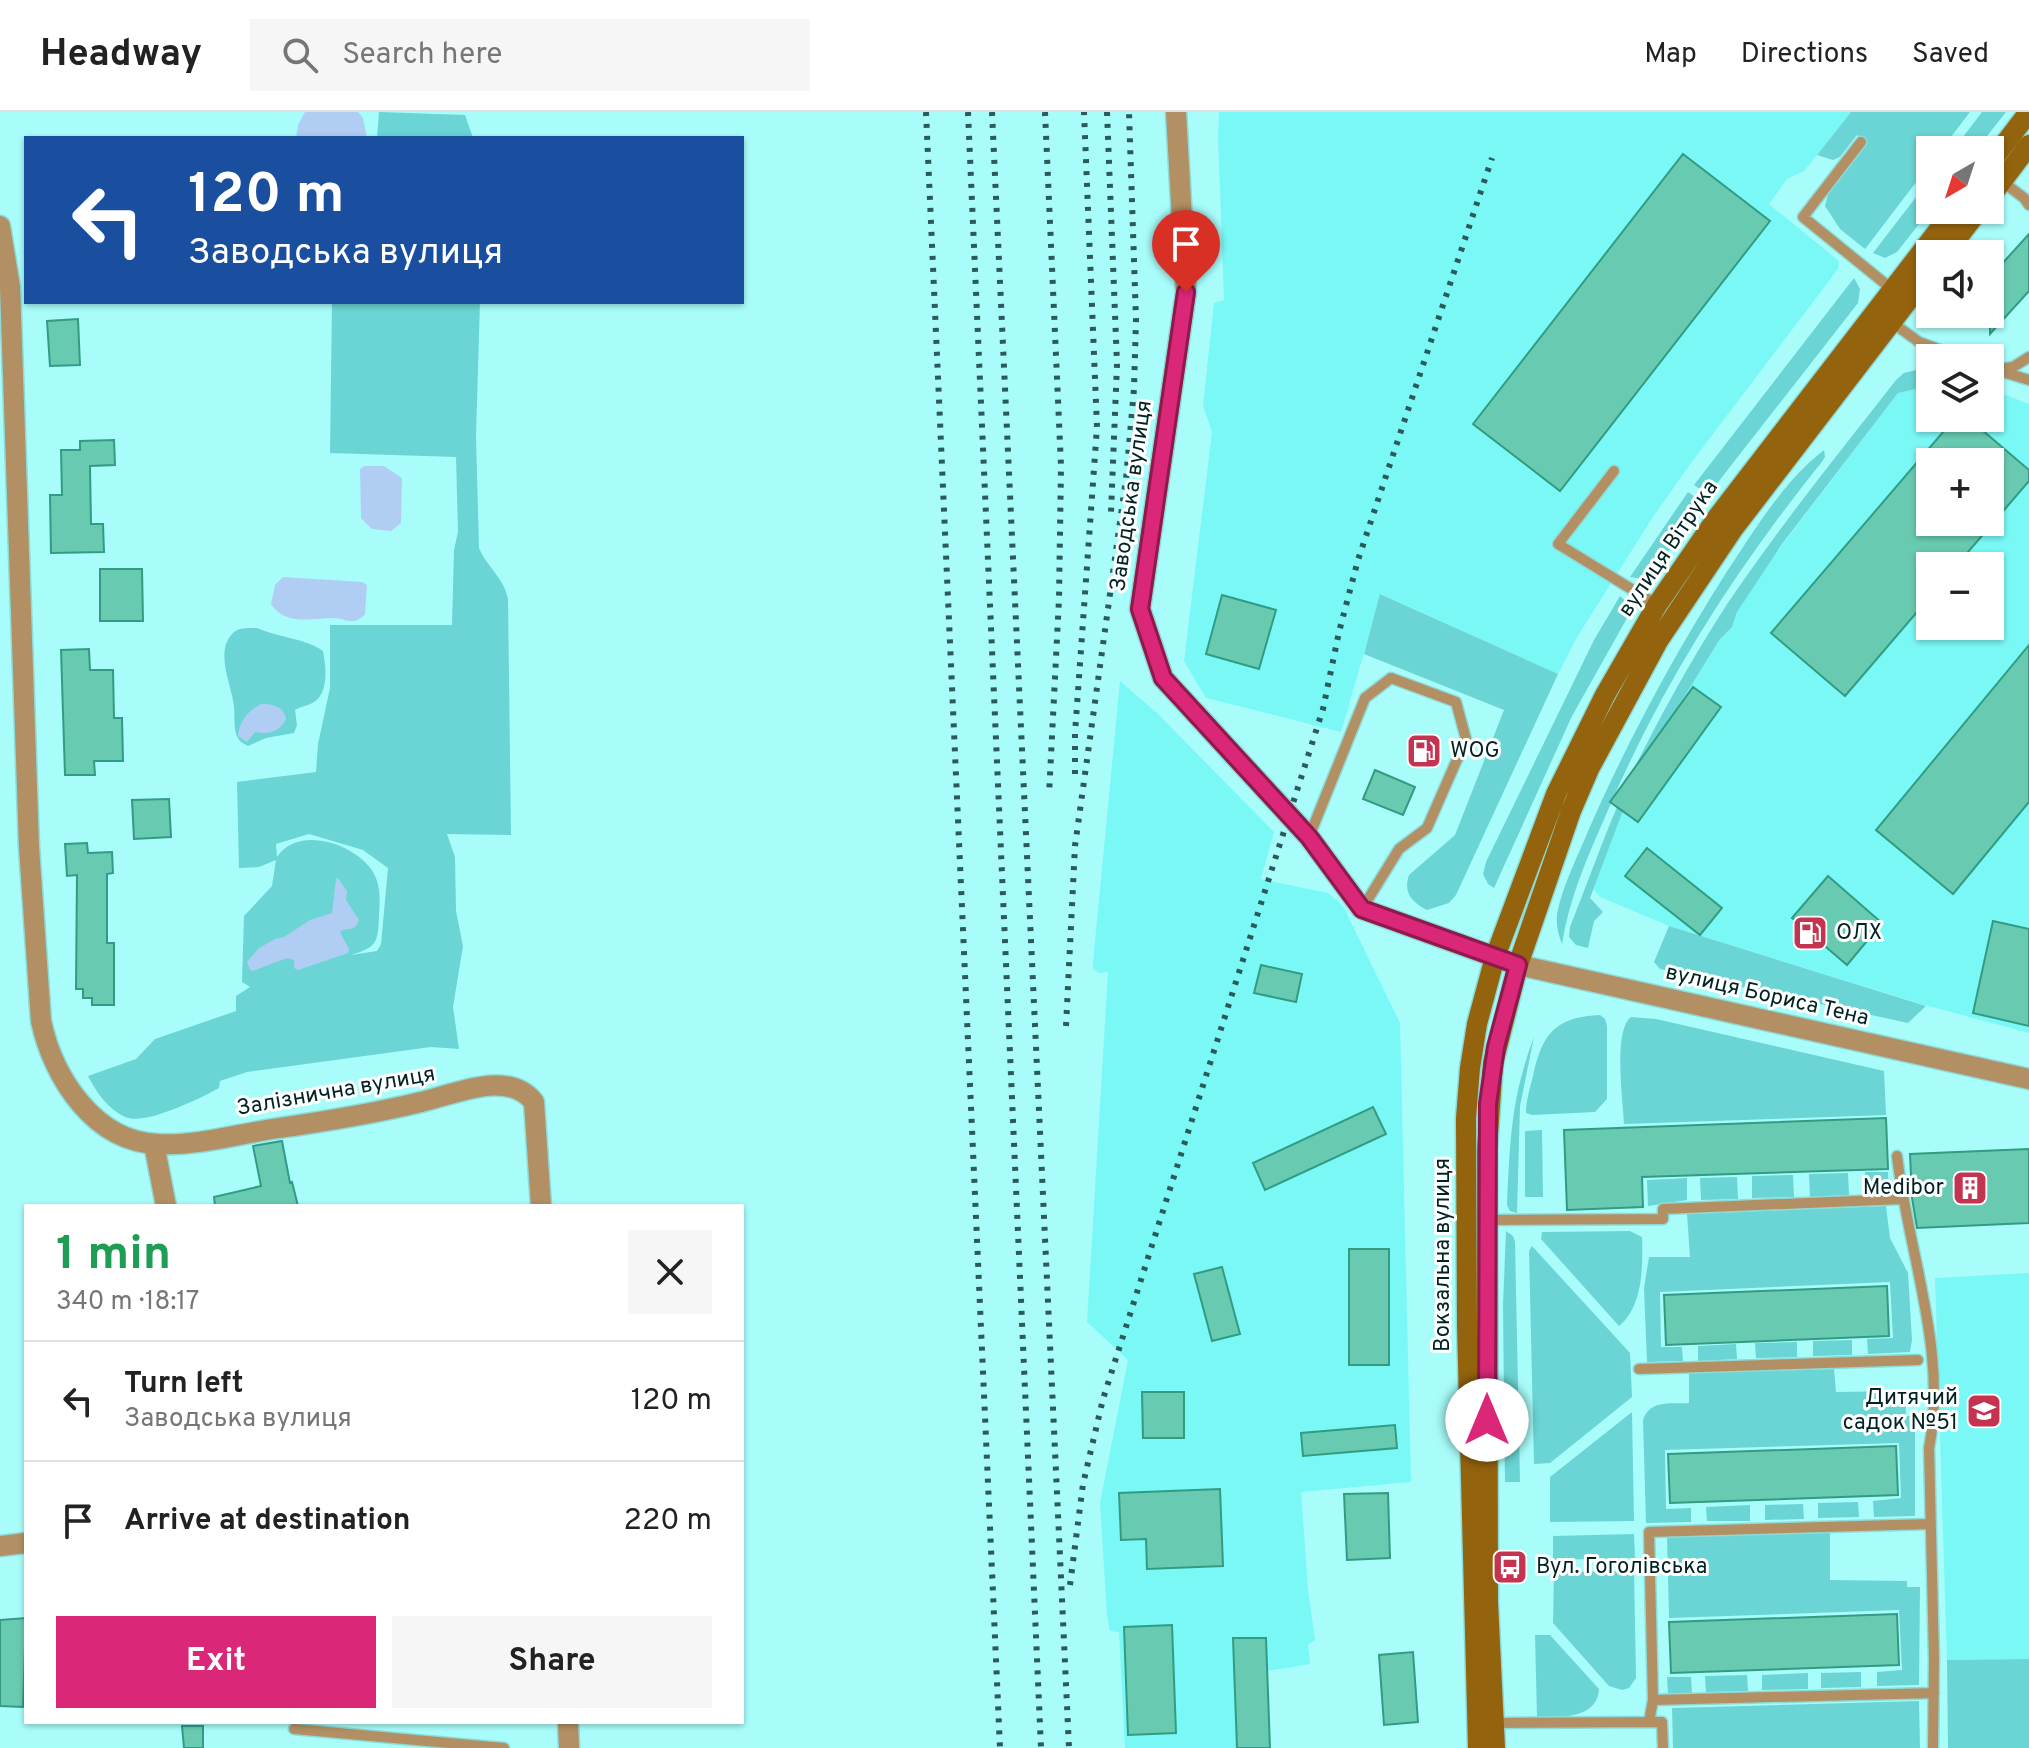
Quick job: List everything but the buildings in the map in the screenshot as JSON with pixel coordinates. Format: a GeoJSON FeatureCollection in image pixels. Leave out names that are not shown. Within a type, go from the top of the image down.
{"type":"FeatureCollection","features":[{"type":"Feature","properties":{"kind":"main road"},"geometry":{"type":"LineString","coordinates":[[2004,145],[2029,112]]}},
{"type":"Feature","properties":{"kind":"main road"},"geometry":{"type":"LineString","coordinates":[[2004,172],[2029,145]]}},
{"type":"Feature","properties":{"kind":"main road","name":"вулиця Вітрука"},"geometry":{"type":"LineString","coordinates":[[1495,957],[1566,771],[1719,515],[1883,317],[1945,224]]}},
{"type":"Feature","properties":{"kind":"main road"},"geometry":{"type":"LineString","coordinates":[[1956,240],[1968,224]]}},
{"type":"Feature","properties":{"kind":"main road","name":"вулиця Вітрука"},"geometry":{"type":"LineString","coordinates":[[1900,295],[1916,283]]}},
{"type":"Feature","properties":{"kind":"main road","name":"вулиця Вітрука"},"geometry":{"type":"LineString","coordinates":[[1518,965],[1583,783],[1665,610]]}},
{"type":"Feature","properties":{"kind":"main road","name":"Вокзальна вулиця"},"geometry":{"type":"LineString","coordinates":[[1478,1748],[1467,1325],[1466,1118],[1477,1024],[1495,957]]}},
{"type":"Feature","properties":{"kind":"main road","name":"Вокзальна вулиця"},"geometry":{"type":"LineString","coordinates":[[1495,1748],[1488,1602],[1488,1104],[1493,1063],[1518,965]]}},
{"type":"Feature","properties":{"kind":"street","name":"Заводська вулиця"},"geometry":{"type":"LineString","coordinates":[[1176,112],[1186,292],[1140,609],[1163,678],[1309,837],[1362,909]]}},
{"type":"Feature","properties":{"kind":"street"},"geometry":{"type":"LineString","coordinates":[[0,226],[10,287],[29,847],[41,1021],[51,1056],[77,1101],[127,1137],[154,1144],[166,1204]]}},
{"type":"Feature","properties":{"kind":"street"},"geometry":{"type":"LineString","coordinates":[[1362,909],[1495,957]]}},
{"type":"Feature","properties":{"kind":"street","name":"вулиця Бориса Тена"},"geometry":{"type":"LineString","coordinates":[[1495,957],[1518,965],[2029,1079]]}},
{"type":"Feature","properties":{"kind":"street","name":"Залізнична вулиця"},"geometry":{"type":"LineString","coordinates":[[154,1144],[178,1144],[286,1127],[413,1104],[494,1085],[511,1086],[526,1091],[534,1102],[541,1204]]}},
{"type":"Feature","properties":{"kind":"street"},"geometry":{"type":"LineString","coordinates":[[0,1546],[24,1543]]}},
{"type":"Feature","properties":{"kind":"street"},"geometry":{"type":"LineString","coordinates":[[568,1724],[569,1748]]}},
{"type":"Feature","properties":{"kind":"lane"},"geometry":{"type":"LineString","coordinates":[[1861,142],[1803,217],[1900,295]]}},
{"type":"Feature","properties":{"kind":"lane"},"geometry":{"type":"LineString","coordinates":[[2004,188],[2024,198],[2029,205]]}},
{"type":"Feature","properties":{"kind":"lane"},"geometry":{"type":"LineString","coordinates":[[1883,317],[1924,344]]}},
{"type":"Feature","properties":{"kind":"lane"},"geometry":{"type":"LineString","coordinates":[[2004,368],[2013,367],[2029,357]]}},
{"type":"Feature","properties":{"kind":"lane"},"geometry":{"type":"LineString","coordinates":[[2004,372],[2029,380]]}},
{"type":"Feature","properties":{"kind":"lane"},"geometry":{"type":"LineString","coordinates":[[1614,471],[1558,544],[1665,610]]}},
{"type":"Feature","properties":{"kind":"lane"},"geometry":{"type":"LineString","coordinates":[[1309,837],[1365,698],[1391,678],[1456,702],[1466,739],[1427,828],[1399,849],[1362,909]]}},
{"type":"Feature","properties":{"kind":"lane"},"geometry":{"type":"LineString","coordinates":[[1897,1156],[1902,1199],[1934,1358],[1935,1417],[1929,1448],[1933,1748]]}},
{"type":"Feature","properties":{"kind":"lane"},"geometry":{"type":"LineString","coordinates":[[1486,1220],[1663,1219],[1663,1209],[1902,1199]]}},
{"type":"Feature","properties":{"kind":"lane"},"geometry":{"type":"LineString","coordinates":[[1639,1369],[1918,1360]]}},
{"type":"Feature","properties":{"kind":"lane"},"geometry":{"type":"LineString","coordinates":[[1649,1722],[1653,1700],[1649,1532],[1930,1524]]}},
{"type":"Feature","properties":{"kind":"lane"},"geometry":{"type":"LineString","coordinates":[[1653,1700],[1934,1693]]}},
{"type":"Feature","properties":{"kind":"lane"},"geometry":{"type":"LineString","coordinates":[[1494,1723],[1662,1722],[1663,1748]]}},
{"type":"Feature","properties":{"kind":"lane"},"geometry":{"type":"LineString","coordinates":[[294,1729],[504,1748]]}},
{"type":"Feature","properties":{"kind":"shaded area"},"geometry":{"type":"Polygon","coordinates":[[[305,112],[358,112],[363,118],[367,136],[296,136],[305,112]]]}},
{"type":"Feature","properties":{"kind":"shaded area"},"geometry":{"type":"Polygon","coordinates":[[[379,112],[465,115],[472,136],[377,136],[379,112]]]}},
{"type":"Feature","properties":{"kind":"shaded area"},"geometry":{"type":"Polygon","coordinates":[[[1219,112],[1851,112],[1804,171],[1787,179],[1769,204],[1839,261],[1838,269],[1653,517],[1577,637],[1558,674],[1381,594],[1341,732],[1206,698],[1184,661],[1212,432],[1203,406],[1214,303],[1224,300],[1219,112]]]}},
{"type":"Feature","properties":{"kind":"shaded area"},"geometry":{"type":"Polygon","coordinates":[[[1851,112],[1970,112],[1952,136],[1916,136],[1916,182],[1865,249],[1840,229],[1825,206],[1828,194],[1867,142],[1857,135],[1840,157],[1833,160],[1817,155],[1851,112]]]}},
{"type":"Feature","properties":{"kind":"shaded area"},"geometry":{"type":"Polygon","coordinates":[[[1982,112],[2006,112],[1987,136],[1964,136],[1982,112]]]}},
{"type":"Feature","properties":{"kind":"shaded area"},"geometry":{"type":"Polygon","coordinates":[[[1916,197],[1916,224],[1919,224],[1897,252],[1885,258],[1873,253],[1916,197]]]}},
{"type":"Feature","properties":{"kind":"shaded area"},"geometry":{"type":"Polygon","coordinates":[[[1854,278],[1860,289],[1858,303],[1708,495],[1694,485],[1854,278]]]}},
{"type":"Feature","properties":{"kind":"shaded area"},"geometry":{"type":"Polygon","coordinates":[[[332,304],[480,304],[476,436],[479,548],[503,585],[508,599],[511,835],[447,834],[455,857],[456,911],[463,946],[453,1007],[459,1049],[431,1047],[247,1072],[220,1081],[219,1088],[173,1110],[146,1118],[125,1117],[103,1100],[88,1076],[136,1059],[155,1039],[236,1011],[236,996],[250,987],[242,982],[244,916],[272,886],[276,860],[259,867],[239,868],[237,782],[316,772],[318,744],[330,688],[330,625],[452,625],[454,550],[458,532],[456,457],[330,453],[332,304]],[[309,834],[276,844],[277,857],[286,847],[298,842],[312,840],[340,846],[365,862],[373,872],[379,893],[377,938],[371,946],[351,955],[377,951],[381,944],[388,868],[363,850],[309,834]]]}},
{"type":"Feature","properties":{"kind":"shaded area"},"geometry":{"type":"Polygon","coordinates":[[[1916,370],[1916,389],[1898,393],[1782,544],[1638,771],[1590,898],[1603,912],[1594,921],[1588,948],[1576,945],[1569,937],[1570,927],[1614,813],[1681,681],[1734,594],[1784,524],[1904,373],[1916,370]]]}},
{"type":"Feature","properties":{"kind":"shaded area"},"geometry":{"type":"Polygon","coordinates":[[[1916,389],[1916,432],[2004,432],[2004,394],[2029,404],[2029,1033],[1921,1004],[1669,926],[1600,897],[1593,889],[1638,771],[1720,639],[1732,627],[1756,579],[1898,393],[1916,389]]]}},
{"type":"Feature","properties":{"kind":"shaded area"},"geometry":{"type":"Polygon","coordinates":[[[1824,450],[1825,457],[1821,463],[1758,546],[1701,632],[1649,723],[1585,863],[1562,944],[1557,914],[1566,882],[1604,796],[1653,698],[1707,604],[1759,523],[1795,477],[1824,450]]]}},
{"type":"Feature","properties":{"kind":"shaded area"},"geometry":{"type":"Polygon","coordinates":[[[364,466],[384,466],[402,478],[401,523],[391,531],[372,529],[361,518],[360,469],[364,466]]]}},
{"type":"Feature","properties":{"kind":"shaded area"},"geometry":{"type":"Polygon","coordinates":[[[1688,492],[1703,502],[1654,573],[1630,577],[1688,492]]]}},
{"type":"Feature","properties":{"kind":"shaded area"},"geometry":{"type":"Polygon","coordinates":[[[283,577],[362,582],[367,585],[365,614],[352,621],[336,618],[298,619],[283,615],[271,604],[275,585],[283,577]]]}},
{"type":"Feature","properties":{"kind":"shaded area"},"geometry":{"type":"Polygon","coordinates":[[[1380,594],[1558,674],[1456,895],[1449,903],[1427,910],[1410,896],[1407,887],[1409,875],[1455,835],[1504,710],[1364,654],[1380,594]]]}},
{"type":"Feature","properties":{"kind":"shaded area"},"geometry":{"type":"Polygon","coordinates":[[[1620,596],[1629,604],[1626,620],[1572,716],[1494,888],[1483,874],[1486,862],[1594,640],[1620,596]]]}},
{"type":"Feature","properties":{"kind":"shaded area"},"geometry":{"type":"Polygon","coordinates":[[[257,628],[323,651],[325,679],[319,698],[295,710],[297,725],[294,733],[266,738],[248,746],[240,741],[235,731],[234,707],[224,659],[228,641],[235,631],[257,628]]]}},
{"type":"Feature","properties":{"kind":"shaded area"},"geometry":{"type":"Polygon","coordinates":[[[1120,681],[1157,713],[1274,832],[1261,879],[1328,893],[1343,906],[1400,1023],[1411,1482],[1301,1492],[1315,1640],[1308,1645],[1310,1664],[1260,1672],[1264,1748],[1125,1748],[1119,1632],[1110,1631],[1107,1615],[1100,1503],[1128,1360],[1087,1322],[1108,972],[1099,973],[1093,969],[1093,962],[1120,681]]]}},
{"type":"Feature","properties":{"kind":"shaded area"},"geometry":{"type":"Polygon","coordinates":[[[261,704],[280,709],[286,719],[277,730],[255,732],[247,742],[238,736],[240,726],[248,713],[261,704]]]}},
{"type":"Feature","properties":{"kind":"shaded area"},"geometry":{"type":"Polygon","coordinates":[[[338,878],[347,891],[346,900],[359,920],[353,928],[340,932],[348,953],[298,970],[294,968],[294,960],[287,958],[250,970],[247,962],[259,948],[310,920],[332,913],[338,878]]]}},
{"type":"Feature","properties":{"kind":"shaded area"},"geometry":{"type":"Polygon","coordinates":[[[1669,926],[1926,1006],[1908,1023],[1660,969],[1654,962],[1669,926]]]}},
{"type":"Feature","properties":{"kind":"shaded area"},"geometry":{"type":"Polygon","coordinates":[[[1600,1015],[1607,1026],[1607,1099],[1595,1112],[1526,1113],[1528,1094],[1546,1039],[1553,1030],[1572,1019],[1600,1015]]]}},
{"type":"Feature","properties":{"kind":"shaded area"},"geometry":{"type":"Polygon","coordinates":[[[1631,1017],[1656,1019],[1884,1071],[1886,1115],[1624,1124],[1621,1051],[1625,1024],[1631,1017]]]}},
{"type":"Feature","properties":{"kind":"shaded area"},"geometry":{"type":"Polygon","coordinates":[[[1534,1037],[1520,1106],[1517,1213],[1510,1211],[1507,1205],[1511,1140],[1520,1080],[1534,1037]]]}},
{"type":"Feature","properties":{"kind":"shaded area"},"geometry":{"type":"Polygon","coordinates":[[[1542,1130],[1543,1197],[1525,1197],[1525,1131],[1542,1130]]]}},
{"type":"Feature","properties":{"kind":"shaded area"},"geometry":{"type":"Polygon","coordinates":[[[1865,1172],[1888,1172],[1889,1193],[1866,1194],[1865,1172]]]}},
{"type":"Feature","properties":{"kind":"shaded area"},"geometry":{"type":"Polygon","coordinates":[[[1848,1173],[1849,1195],[1810,1197],[1809,1174],[1848,1173]]]}},
{"type":"Feature","properties":{"kind":"shaded area"},"geometry":{"type":"Polygon","coordinates":[[[1793,1175],[1794,1197],[1752,1198],[1752,1176],[1793,1175]]]}},
{"type":"Feature","properties":{"kind":"shaded area"},"geometry":{"type":"Polygon","coordinates":[[[1737,1177],[1738,1199],[1701,1200],[1700,1178],[1737,1177]]]}},
{"type":"Feature","properties":{"kind":"shaded area"},"geometry":{"type":"Polygon","coordinates":[[[1687,1178],[1687,1200],[1648,1206],[1647,1180],[1687,1178]]]}},
{"type":"Feature","properties":{"kind":"shaded area"},"geometry":{"type":"Polygon","coordinates":[[[1886,1206],[1890,1238],[1908,1273],[1910,1352],[1868,1354],[1867,1339],[1893,1338],[1890,1282],[1660,1292],[1661,1347],[1682,1347],[1683,1361],[1647,1362],[1644,1288],[1649,1257],[1690,1257],[1687,1214],[1886,1206]]]}},
{"type":"Feature","properties":{"kind":"shaded area"},"geometry":{"type":"Polygon","coordinates":[[[1506,1231],[1515,1242],[1520,1482],[1505,1482],[1503,1305],[1506,1231]]]}},
{"type":"Feature","properties":{"kind":"shaded area"},"geometry":{"type":"Polygon","coordinates":[[[1630,1231],[1642,1237],[1640,1285],[1633,1308],[1619,1326],[1541,1239],[1542,1232],[1630,1231]]]}},
{"type":"Feature","properties":{"kind":"shaded area"},"geometry":{"type":"Polygon","coordinates":[[[1532,1246],[1630,1353],[1632,1397],[1550,1463],[1534,1464],[1529,1251],[1532,1246]]]}},
{"type":"Feature","properties":{"kind":"shaded area","name":"Дитячий садок №51"},"geometry":{"type":"Polygon","coordinates":[[[2029,1273],[2029,1659],[1947,1660],[1935,1278],[2029,1273]]]}},
{"type":"Feature","properties":{"kind":"shaded area"},"geometry":{"type":"Polygon","coordinates":[[[1852,1340],[1852,1355],[1813,1356],[1813,1341],[1852,1340]]]}},
{"type":"Feature","properties":{"kind":"shaded area"},"geometry":{"type":"Polygon","coordinates":[[[1797,1342],[1797,1357],[1756,1358],[1755,1343],[1797,1342]]]}},
{"type":"Feature","properties":{"kind":"shaded area"},"geometry":{"type":"Polygon","coordinates":[[[1736,1344],[1737,1359],[1698,1361],[1698,1346],[1736,1344]]]}},
{"type":"Feature","properties":{"kind":"shaded area"},"geometry":{"type":"Polygon","coordinates":[[[1834,1369],[1836,1392],[1905,1391],[1906,1416],[1915,1416],[1915,1516],[1874,1517],[1873,1501],[1901,1498],[1899,1443],[1665,1450],[1666,1509],[1691,1508],[1691,1522],[1646,1523],[1643,1420],[1646,1413],[1656,1406],[1689,1403],[1689,1373],[1834,1369]]]}},
{"type":"Feature","properties":{"kind":"shaded area"},"geometry":{"type":"Polygon","coordinates":[[[1632,1412],[1634,1521],[1550,1522],[1550,1477],[1632,1412]]]}},
{"type":"Feature","properties":{"kind":"shaded area"},"geometry":{"type":"Polygon","coordinates":[[[1858,1502],[1859,1517],[1818,1518],[1818,1503],[1858,1502]]]}},
{"type":"Feature","properties":{"kind":"shaded area"},"geometry":{"type":"Polygon","coordinates":[[[1803,1504],[1804,1519],[1765,1520],[1765,1505],[1803,1504]]]}},
{"type":"Feature","properties":{"kind":"shaded area"},"geometry":{"type":"Polygon","coordinates":[[[1750,1505],[1750,1521],[1707,1521],[1706,1507],[1750,1505]]]}},
{"type":"Feature","properties":{"kind":"shaded area"},"geometry":{"type":"Polygon","coordinates":[[[1830,1533],[1830,1580],[1907,1581],[1907,1587],[1920,1587],[1919,1685],[1877,1686],[1877,1672],[1902,1670],[1899,1610],[1669,1618],[1667,1537],[1830,1533]]]}},
{"type":"Feature","properties":{"kind":"shaded area"},"geometry":{"type":"Polygon","coordinates":[[[1634,1534],[1635,1558],[1553,1560],[1553,1536],[1634,1534]]]}},
{"type":"Feature","properties":{"kind":"shaded area"},"geometry":{"type":"Polygon","coordinates":[[[1634,1571],[1636,1678],[1629,1688],[1622,1690],[1609,1686],[1553,1623],[1554,1572],[1634,1571]]]}},
{"type":"Feature","properties":{"kind":"shaded area"},"geometry":{"type":"Polygon","coordinates":[[[1535,1635],[1550,1635],[1599,1689],[1592,1706],[1576,1715],[1537,1717],[1535,1635]]]}},
{"type":"Feature","properties":{"kind":"shaded area"},"geometry":{"type":"Polygon","coordinates":[[[2029,1659],[2029,1748],[1948,1748],[1947,1660],[2029,1659]]]}},
{"type":"Feature","properties":{"kind":"shaded area"},"geometry":{"type":"Polygon","coordinates":[[[1861,1672],[1861,1687],[1821,1688],[1821,1673],[1861,1672]]]}},
{"type":"Feature","properties":{"kind":"shaded area"},"geometry":{"type":"Polygon","coordinates":[[[1808,1673],[1808,1689],[1762,1690],[1762,1675],[1808,1673]]]}},
{"type":"Feature","properties":{"kind":"shaded area"},"geometry":{"type":"Polygon","coordinates":[[[1747,1675],[1748,1691],[1706,1692],[1705,1676],[1747,1675]]]}},
{"type":"Feature","properties":{"kind":"shaded area"},"geometry":{"type":"Polygon","coordinates":[[[1667,1677],[1691,1677],[1692,1693],[1668,1693],[1667,1677]]]}},
{"type":"Feature","properties":{"kind":"shaded area"},"geometry":{"type":"Polygon","coordinates":[[[1919,1701],[1920,1748],[1673,1748],[1672,1708],[1919,1701]]]}},
{"type":"Feature","properties":{"kind":"railway"},"geometry":{"type":"LineString","coordinates":[[926,112],[1000,1748]]}},
{"type":"Feature","properties":{"kind":"railway"},"geometry":{"type":"LineString","coordinates":[[968,112],[1041,1748]]}},
{"type":"Feature","properties":{"kind":"railway"},"geometry":{"type":"LineString","coordinates":[[992,112],[1069,1748]]}},
{"type":"Feature","properties":{"kind":"railway"},"geometry":{"type":"LineString","coordinates":[[1045,112],[1061,466],[1059,599],[1049,795]]}},
{"type":"Feature","properties":{"kind":"railway"},"geometry":{"type":"LineString","coordinates":[[1075,774],[1075,733],[1097,427],[1084,112]]}},
{"type":"Feature","properties":{"kind":"railway"},"geometry":{"type":"LineString","coordinates":[[1107,112],[1117,364],[1111,512]]}},
{"type":"Feature","properties":{"kind":"railway"},"geometry":{"type":"LineString","coordinates":[[1066,1026],[1075,846],[1126,479],[1134,389],[1136,320],[1129,112]]}},
{"type":"Feature","properties":{"kind":"railway"},"geometry":{"type":"LineString","coordinates":[[1070,1585],[1083,1484],[1103,1399],[1323,709],[1358,560],[1492,158]]}},
{"type":"Feature","properties":{"kind":"place","name":"WOG"},"geometry":{"type":"Point","coordinates":[1424,751]}},
{"type":"Feature","properties":{"kind":"place","name":"ОЛХ"},"geometry":{"type":"Point","coordinates":[1810,933]}},
{"type":"Feature","properties":{"kind":"place","name":"Medibor"},"geometry":{"type":"Point","coordinates":[1970,1188]}},
{"type":"Feature","properties":{"kind":"place","name":"Дитячий садок №51"},"geometry":{"type":"Point","coordinates":[1984,1411]}},
{"type":"Feature","properties":{"kind":"place","name":"Вул. Гоголівська"},"geometry":{"type":"Point","coordinates":[1510,1567]}},
{"type":"Feature","properties":{"kind":"route"},"geometry":{"type":"LineString","coordinates":[[1186,292],[1140,609],[1163,678],[1309,837],[1362,909],[1518,965],[1496,1047],[1488,1104],[1487,1420]]}}]}
